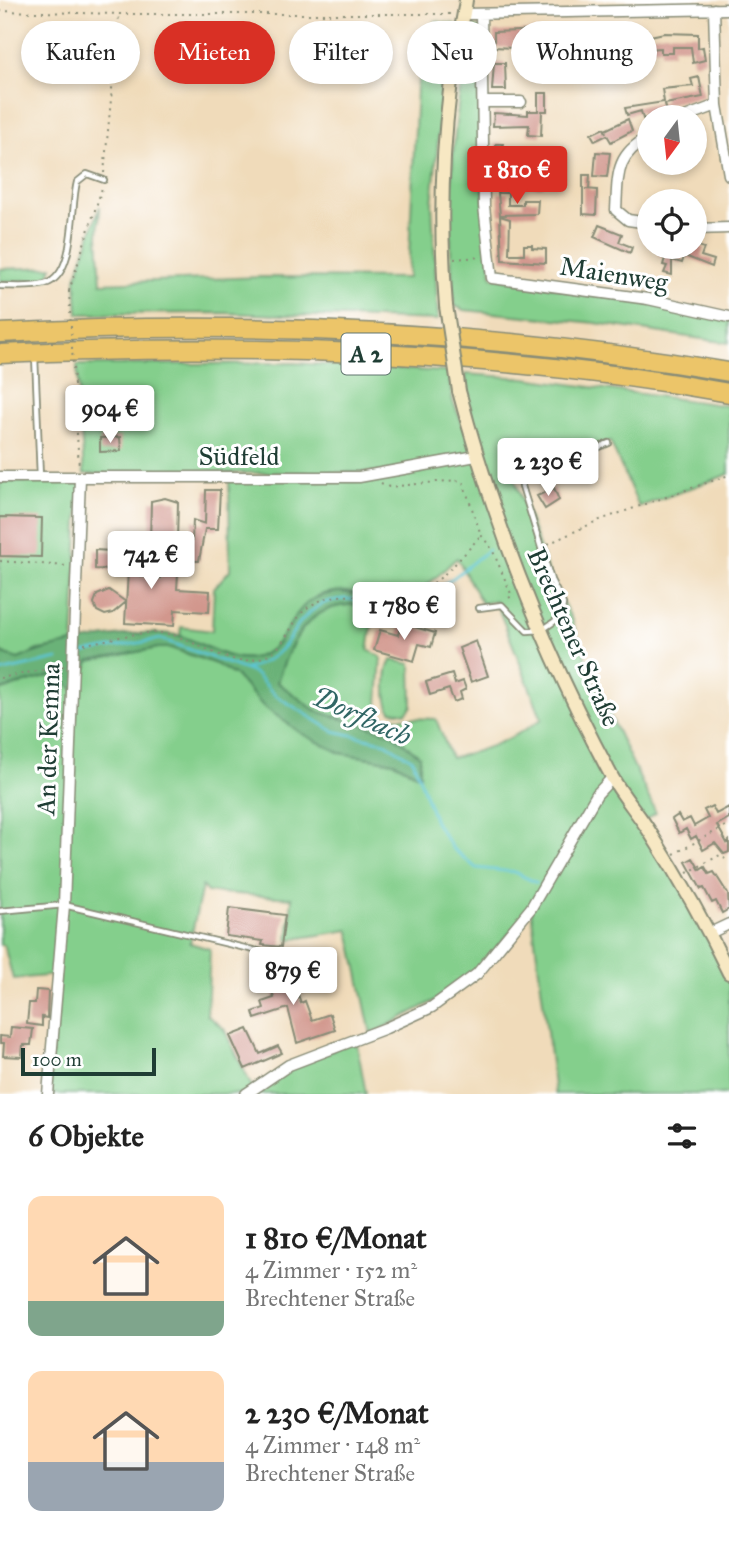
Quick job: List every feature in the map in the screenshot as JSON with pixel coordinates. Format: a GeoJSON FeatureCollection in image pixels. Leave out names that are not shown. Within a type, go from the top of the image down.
{"type":"FeatureCollection","features":[{"type":"Feature","properties":{"kind":"highway","name":"A 2"},"geometry":{"type":"LineString","coordinates":[[0,333],[216,330],[417,336],[554,348],[729,372]]}},
{"type":"Feature","properties":{"kind":"highway","name":"A 2"},"geometry":{"type":"LineString","coordinates":[[0,354],[180,349],[440,358],[572,370],[729,393]]}},
{"type":"Feature","properties":{"kind":"street","name":"Brechtener Straße"},"geometry":{"type":"LineString","coordinates":[[466,0],[450,86],[443,156],[441,237],[446,306],[459,391],[477,456],[525,592],[542,630],[612,778],[666,858],[710,933],[729,973]]}},
{"type":"Feature","properties":{"kind":"street"},"geometry":{"type":"LineString","coordinates":[[714,9],[717,105],[729,174]]}},
{"type":"Feature","properties":{"kind":"street"},"geometry":{"type":"LineString","coordinates":[[464,14],[729,9]]}},
{"type":"Feature","properties":{"kind":"street"},"geometry":{"type":"LineString","coordinates":[[481,14],[484,183],[521,182]]}},
{"type":"Feature","properties":{"kind":"street"},"geometry":{"type":"LineString","coordinates":[[483,102],[521,102]]}},
{"type":"Feature","properties":{"kind":"street"},"geometry":{"type":"LineString","coordinates":[[707,109],[717,105]]}},
{"type":"Feature","properties":{"kind":"street"},"geometry":{"type":"LineString","coordinates":[[637,143],[623,157],[616,210],[628,220],[637,221]]}},
{"type":"Feature","properties":{"kind":"street","name":"Maienweg"},"geometry":{"type":"LineString","coordinates":[[484,183],[492,278],[648,299],[729,317]]}},
{"type":"Feature","properties":{"kind":"street"},"geometry":{"type":"LineString","coordinates":[[707,229],[729,228]]}},
{"type":"Feature","properties":{"kind":"street","name":"Südfeld"},"geometry":{"type":"LineString","coordinates":[[0,477],[378,475],[477,456]]}},
{"type":"Feature","properties":{"kind":"street","name":"An der Kemna"},"geometry":{"type":"LineString","coordinates":[[48,1094],[64,905],[80,478]]}},
{"type":"Feature","properties":{"kind":"street"},"geometry":{"type":"LineString","coordinates":[[246,1094],[289,1065],[386,1028],[432,1007],[477,974],[531,908],[597,794],[612,778]]}},
{"type":"Feature","properties":{"kind":"street"},"geometry":{"type":"LineString","coordinates":[[710,933],[729,924]]}},
{"type":"Feature","properties":{"kind":"lane"},"geometry":{"type":"LineString","coordinates":[[0,286],[40,285],[54,278],[69,253],[76,182],[88,174],[104,180]]}},
{"type":"Feature","properties":{"kind":"lane"},"geometry":{"type":"LineString","coordinates":[[35,353],[40,478]]}},
{"type":"Feature","properties":{"kind":"lane"},"geometry":{"type":"LineString","coordinates":[[479,608],[502,605],[522,629],[534,632],[553,625],[564,611],[540,547],[521,474],[535,474],[609,443]]}},
{"type":"Feature","properties":{"kind":"lane"},"geometry":{"type":"LineString","coordinates":[[0,911],[64,905],[283,957]]}},
{"type":"Feature","properties":{"kind":"path"},"geometry":{"type":"LineString","coordinates":[[0,11],[119,14],[464,14]]}},
{"type":"Feature","properties":{"kind":"path"},"geometry":{"type":"LineString","coordinates":[[80,478],[69,291],[104,180],[119,14]]}},
{"type":"Feature","properties":{"kind":"path"},"geometry":{"type":"LineString","coordinates":[[451,259],[480,257]]}},
{"type":"Feature","properties":{"kind":"path"},"geometry":{"type":"LineString","coordinates":[[378,475],[379,482],[389,487],[456,480],[463,482],[481,535],[492,549],[512,596],[502,605]]}},
{"type":"Feature","properties":{"kind":"path"},"geometry":{"type":"LineString","coordinates":[[540,547],[597,522],[729,475]]}},
{"type":"Feature","properties":{"kind":"path"},"geometry":{"type":"LineString","coordinates":[[78,645],[158,633],[182,638],[242,660],[261,658],[280,647],[304,610],[313,604],[338,595],[397,599],[416,595],[447,572],[481,535]]}},
{"type":"Feature","properties":{"kind":"path"},"geometry":{"type":"LineString","coordinates":[[0,561],[75,566]]}},
{"type":"Feature","properties":{"kind":"path"},"geometry":{"type":"LineString","coordinates":[[0,678],[60,666]]}},
{"type":"Feature","properties":{"kind":"path"},"geometry":{"type":"LineString","coordinates":[[666,858],[729,824]]}},
{"type":"Feature","properties":{"kind":"path"},"geometry":{"type":"LineString","coordinates":[[677,878],[720,855],[729,862]]}},
{"type":"Feature","properties":{"kind":"green space"},"geometry":{"type":"Polygon","coordinates":[[[418,84],[445,84],[432,204],[438,320],[220,313],[78,314],[76,278],[100,206],[98,235],[101,283],[262,277],[408,278],[418,84]]]}},
{"type":"Feature","properties":{"kind":"green space"},"geometry":{"type":"Polygon","coordinates":[[[461,84],[483,84],[484,206],[492,277],[729,317],[729,343],[595,323],[464,310],[455,306],[450,200],[461,84]]]}},
{"type":"Feature","properties":{"kind":"green space"},"geometry":{"type":"Polygon","coordinates":[[[52,267],[47,280],[0,281],[0,269],[52,267]]]}},
{"type":"Feature","properties":{"kind":"green space"},"geometry":{"type":"Polygon","coordinates":[[[293,363],[448,372],[453,402],[476,454],[465,374],[525,378],[729,406],[729,474],[639,507],[610,441],[534,471],[524,463],[514,467],[512,472],[551,580],[571,618],[595,684],[656,813],[644,821],[729,975],[729,1094],[555,1094],[531,909],[463,986],[371,1034],[349,930],[288,940],[292,898],[207,892],[202,886],[190,943],[210,949],[207,1015],[224,1029],[252,1087],[356,1039],[366,1094],[48,1094],[58,975],[13,979],[4,945],[0,945],[0,691],[89,661],[171,648],[216,664],[237,677],[263,706],[340,753],[394,762],[419,776],[391,733],[316,711],[277,682],[291,647],[310,621],[322,612],[355,605],[375,607],[368,650],[381,657],[377,717],[436,719],[451,758],[498,743],[542,719],[495,600],[482,604],[457,558],[427,585],[405,596],[344,592],[320,595],[302,609],[273,647],[251,658],[233,657],[180,636],[181,627],[212,631],[214,588],[230,570],[229,477],[372,481],[462,460],[379,472],[84,474],[77,365],[293,363]]]}},
{"type":"Feature","properties":{"kind":"green space"},"geometry":{"type":"Polygon","coordinates":[[[0,481],[86,483],[79,497],[73,645],[37,650],[18,660],[0,652],[0,481]]]}},
{"type":"Feature","properties":{"kind":"green space"},"geometry":{"type":"Polygon","coordinates":[[[338,592],[377,597],[375,607],[337,606],[310,621],[291,647],[277,682],[316,711],[391,733],[420,756],[420,776],[394,762],[340,753],[302,734],[263,706],[237,677],[216,664],[171,648],[89,661],[79,695],[58,674],[0,690],[0,653],[18,659],[74,642],[99,638],[146,633],[166,634],[181,636],[233,657],[252,658],[263,655],[278,642],[307,603],[338,592]]]}},
{"type":"Feature","properties":{"kind":"green space"},"geometry":{"type":"Polygon","coordinates":[[[392,660],[411,664],[412,706],[406,713],[391,711],[389,706],[386,677],[392,660]]]}},
{"type":"Feature","properties":{"kind":"building"},"geometry":{"type":"Polygon","coordinates":[[[511,31],[511,48],[497,47],[497,32],[511,31]]]}},
{"type":"Feature","properties":{"kind":"building"},"geometry":{"type":"Polygon","coordinates":[[[698,34],[698,48],[703,47],[705,60],[693,63],[691,47],[673,47],[673,53],[661,53],[661,48],[657,48],[657,35],[698,34]]]}},
{"type":"Feature","properties":{"kind":"building"},"geometry":{"type":"Polygon","coordinates":[[[497,63],[505,63],[506,90],[492,90],[492,84],[497,84],[497,63]]]}},
{"type":"Feature","properties":{"kind":"building"},"geometry":{"type":"Polygon","coordinates":[[[699,77],[703,97],[665,105],[644,105],[664,102],[662,89],[693,86],[691,79],[699,77]]]}},
{"type":"Feature","properties":{"kind":"building"},"geometry":{"type":"Polygon","coordinates":[[[538,93],[547,93],[547,111],[542,111],[541,136],[528,135],[529,125],[493,126],[494,113],[528,115],[528,111],[538,111],[538,93]]]}},
{"type":"Feature","properties":{"kind":"building"},"geometry":{"type":"Polygon","coordinates":[[[637,106],[637,112],[627,115],[625,108],[637,106]]]}},
{"type":"Feature","properties":{"kind":"building"},"geometry":{"type":"Polygon","coordinates":[[[628,119],[632,131],[611,142],[607,135],[595,141],[591,134],[604,128],[606,133],[605,130],[628,119]]]}},
{"type":"Feature","properties":{"kind":"building"},"geometry":{"type":"Polygon","coordinates":[[[496,144],[503,144],[503,157],[543,155],[543,187],[532,187],[529,170],[496,170],[496,144]]]}},
{"type":"Feature","properties":{"kind":"building"},"geometry":{"type":"Polygon","coordinates":[[[596,152],[610,153],[607,177],[594,176],[596,152]]]}},
{"type":"Feature","properties":{"kind":"building"},"geometry":{"type":"Polygon","coordinates":[[[583,175],[590,175],[589,189],[585,189],[597,190],[596,215],[583,214],[583,175]]]}},
{"type":"Feature","properties":{"kind":"building"},"geometry":{"type":"Polygon","coordinates":[[[498,193],[508,193],[508,205],[523,205],[523,200],[538,200],[537,214],[500,215],[498,193]]]}},
{"type":"Feature","properties":{"kind":"building"},"geometry":{"type":"Polygon","coordinates":[[[500,216],[510,219],[509,254],[524,254],[524,245],[532,245],[532,248],[546,249],[546,263],[502,260],[500,216]]]}},
{"type":"Feature","properties":{"kind":"building"},"geometry":{"type":"Polygon","coordinates":[[[599,225],[622,234],[619,242],[632,247],[630,253],[594,237],[599,225]]]}},
{"type":"Feature","properties":{"kind":"building"},"geometry":{"type":"Polygon","coordinates":[[[665,259],[683,259],[682,263],[672,260],[672,275],[664,273],[667,266],[663,265],[665,259]]]}},
{"type":"Feature","properties":{"kind":"building"},"geometry":{"type":"Polygon","coordinates":[[[692,259],[714,260],[712,267],[692,259]]]}},
{"type":"Feature","properties":{"kind":"building"},"geometry":{"type":"Polygon","coordinates":[[[120,437],[121,451],[100,452],[100,438],[120,437]]]}},
{"type":"Feature","properties":{"kind":"building"},"geometry":{"type":"Polygon","coordinates":[[[554,488],[559,500],[545,509],[537,496],[554,488]]]}},
{"type":"Feature","properties":{"kind":"building"},"geometry":{"type":"Polygon","coordinates":[[[206,490],[220,490],[218,529],[205,529],[199,561],[176,560],[177,545],[150,544],[151,501],[165,498],[178,502],[177,541],[192,541],[193,520],[205,524],[206,490]]]}},
{"type":"Feature","properties":{"kind":"building"},"geometry":{"type":"Polygon","coordinates":[[[0,517],[42,518],[41,557],[0,556],[0,517]]]}},
{"type":"Feature","properties":{"kind":"building"},"geometry":{"type":"Polygon","coordinates":[[[95,550],[142,553],[141,576],[161,578],[162,572],[178,573],[177,589],[210,591],[209,612],[175,610],[174,626],[125,623],[128,571],[95,569],[95,550]]]}},
{"type":"Feature","properties":{"kind":"building"},"geometry":{"type":"Polygon","coordinates":[[[109,590],[126,602],[113,613],[105,615],[97,611],[94,603],[97,595],[109,590]]]}},
{"type":"Feature","properties":{"kind":"building"},"geometry":{"type":"Polygon","coordinates":[[[401,623],[435,633],[431,647],[419,644],[414,661],[374,650],[380,630],[398,635],[401,623]]]}},
{"type":"Feature","properties":{"kind":"building"},"geometry":{"type":"Polygon","coordinates":[[[476,641],[488,676],[471,682],[459,648],[476,641]]]}},
{"type":"Feature","properties":{"kind":"building"},"geometry":{"type":"Polygon","coordinates":[[[452,674],[455,684],[463,681],[466,689],[460,692],[462,699],[454,702],[449,689],[430,695],[426,682],[452,674]]]}},
{"type":"Feature","properties":{"kind":"building"},"geometry":{"type":"Polygon","coordinates":[[[712,806],[716,814],[729,807],[729,818],[717,825],[727,843],[729,841],[729,852],[724,854],[715,843],[703,850],[696,836],[691,839],[686,829],[679,833],[672,819],[678,815],[682,822],[690,818],[694,826],[708,818],[704,810],[712,806]]]}},
{"type":"Feature","properties":{"kind":"building"},"geometry":{"type":"Polygon","coordinates":[[[693,858],[700,870],[705,867],[709,874],[714,872],[728,894],[729,909],[722,913],[716,901],[712,903],[704,888],[701,889],[686,862],[693,858]]]}},
{"type":"Feature","properties":{"kind":"building"},"geometry":{"type":"Polygon","coordinates":[[[229,908],[285,915],[281,947],[262,945],[263,941],[226,936],[229,908]]]}},
{"type":"Feature","properties":{"kind":"building"},"geometry":{"type":"Polygon","coordinates":[[[287,965],[301,1003],[305,1001],[312,1020],[330,1014],[335,1030],[297,1043],[288,1008],[255,1019],[253,1012],[264,1008],[262,1002],[274,998],[265,973],[287,965]]]}},
{"type":"Feature","properties":{"kind":"building"},"geometry":{"type":"Polygon","coordinates":[[[36,990],[48,991],[47,1018],[42,1017],[42,1026],[27,1024],[29,1003],[35,1003],[36,990]]]}},
{"type":"Feature","properties":{"kind":"building"},"geometry":{"type":"Polygon","coordinates":[[[11,1027],[33,1029],[31,1045],[23,1045],[22,1057],[3,1056],[4,1043],[0,1043],[0,1036],[10,1037],[11,1027]]]}},
{"type":"Feature","properties":{"kind":"building"},"geometry":{"type":"Polygon","coordinates":[[[248,1029],[260,1054],[278,1046],[282,1053],[245,1069],[230,1036],[248,1029]]]}},
{"type":"Feature","properties":{"kind":"waterway"},"geometry":{"type":"LineString","coordinates":[[246,669],[274,656],[299,623],[327,602],[348,599],[391,605],[414,601],[447,582],[488,550]]}},
{"type":"Feature","properties":{"kind":"waterway","name":"Dorfbach"},"geometry":{"type":"LineString","coordinates":[[82,653],[161,639],[254,673],[275,695],[333,731],[384,742],[413,760],[435,822],[452,848],[476,868],[514,872],[537,883]]}},
{"type":"Feature","properties":{"kind":"waterway","name":"Dorfbach"},"geometry":{"type":"LineString","coordinates":[[0,672],[58,659]]}}]}
